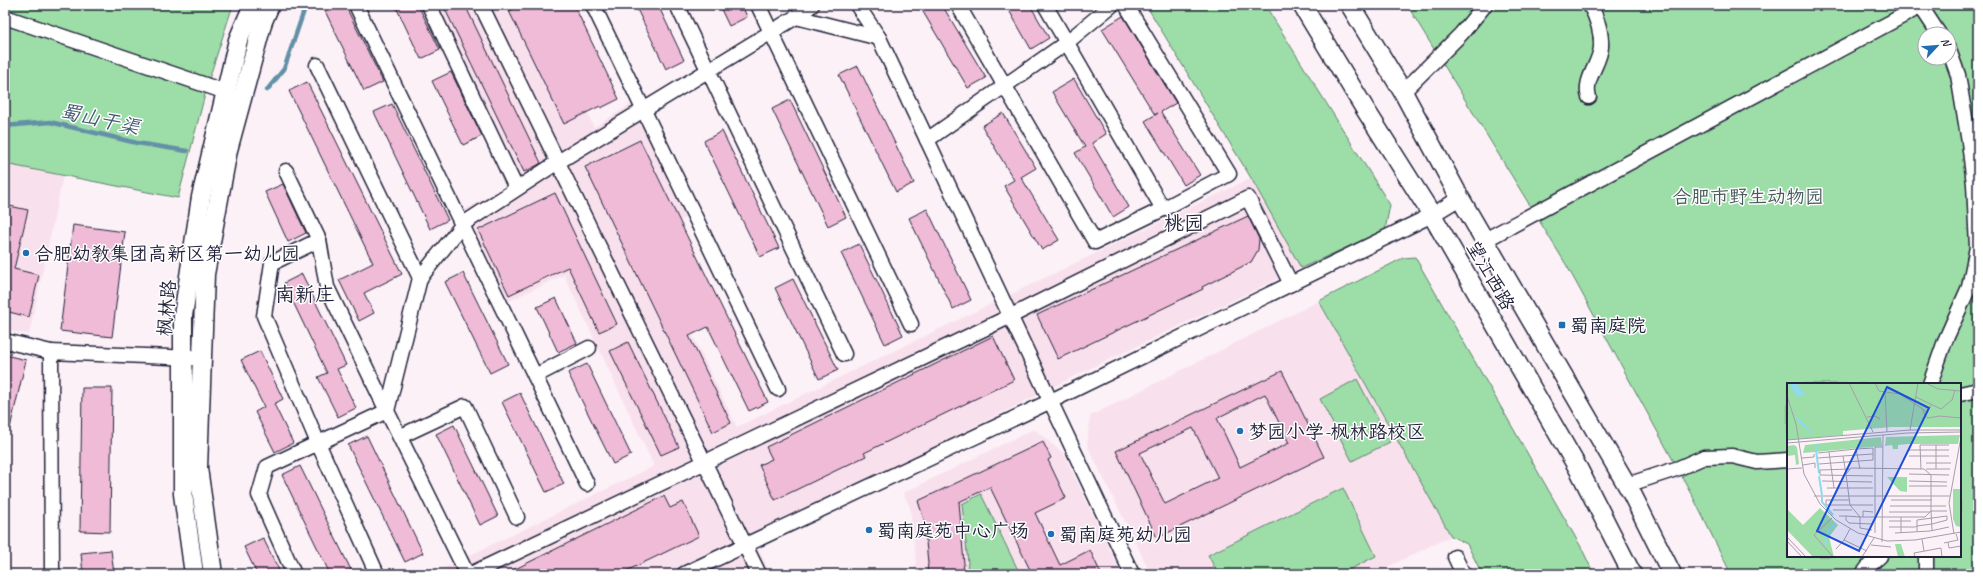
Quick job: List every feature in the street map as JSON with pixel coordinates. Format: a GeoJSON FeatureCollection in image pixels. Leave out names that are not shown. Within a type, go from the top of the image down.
{"type":"FeatureCollection","features":[{"type":"Feature","properties":{"kind":"main road","name":"枫林路"},"geometry":{"type":"LineString","coordinates":[[194,574],[183,494],[184,316],[201,197],[238,40],[253,5]]}},
{"type":"Feature","properties":{"kind":"main road","name":"枫林路"},"geometry":{"type":"LineString","coordinates":[[213,574],[198,468],[205,274],[228,150],[263,21],[270,5]]}},
{"type":"Feature","properties":{"kind":"main road","name":"望江西路"},"geometry":{"type":"LineString","coordinates":[[1302,5],[1432,215],[1579,470],[1632,574]]}},
{"type":"Feature","properties":{"kind":"main road","name":"望江西路"},"geometry":{"type":"LineString","coordinates":[[1350,5],[1403,92],[1460,198],[1627,485],[1672,574]]}},
{"type":"Feature","properties":{"kind":"street"},"geometry":{"type":"LineString","coordinates":[[356,5],[463,224],[587,484]]}},
{"type":"Feature","properties":{"kind":"street"},"geometry":{"type":"LineString","coordinates":[[429,5],[516,188]]}},
{"type":"Feature","properties":{"kind":"street"},"geometry":{"type":"LineString","coordinates":[[481,5],[759,574]]}},
{"type":"Feature","properties":{"kind":"street"},"geometry":{"type":"LineString","coordinates":[[593,5],[778,388]]}},
{"type":"Feature","properties":{"kind":"street"},"geometry":{"type":"LineString","coordinates":[[678,5],[708,71],[844,354]]}},
{"type":"Feature","properties":{"kind":"street"},"geometry":{"type":"LineString","coordinates":[[758,5],[911,324]]}},
{"type":"Feature","properties":{"kind":"street"},"geometry":{"type":"LineString","coordinates":[[387,411],[420,278],[463,224],[516,188],[796,17],[812,5]]}},
{"type":"Feature","properties":{"kind":"street"},"geometry":{"type":"LineString","coordinates":[[857,5],[879,38],[1132,574]]}},
{"type":"Feature","properties":{"kind":"street"},"geometry":{"type":"LineString","coordinates":[[958,5],[1095,242],[1163,209],[1229,174],[1126,5]]}},
{"type":"Feature","properties":{"kind":"street"},"geometry":{"type":"LineString","coordinates":[[1045,5],[1163,209]]}},
{"type":"Feature","properties":{"kind":"street"},"geometry":{"type":"LineString","coordinates":[[927,140],[1066,43],[1112,5]]}},
{"type":"Feature","properties":{"kind":"street"},"geometry":{"type":"LineString","coordinates":[[1403,92],[1462,34],[1485,5]]}},
{"type":"Feature","properties":{"kind":"street"},"geometry":{"type":"LineString","coordinates":[[1589,97],[1586,89],[1601,48],[1599,22],[1590,5]]}},
{"type":"Feature","properties":{"kind":"street"},"geometry":{"type":"LineString","coordinates":[[1485,240],[1921,5],[1934,26]]}},
{"type":"Feature","properties":{"kind":"street"},"geometry":{"type":"LineString","coordinates":[[5,17],[226,92]]}},
{"type":"Feature","properties":{"kind":"street"},"geometry":{"type":"LineString","coordinates":[[796,17],[879,38]]}},
{"type":"Feature","properties":{"kind":"street"},"geometry":{"type":"LineString","coordinates":[[317,65],[420,278]]}},
{"type":"Feature","properties":{"kind":"street"},"geometry":{"type":"LineString","coordinates":[[1930,383],[1945,341],[1969,287],[1977,247],[1974,184],[1967,127],[1958,75],[1955,66]]}},
{"type":"Feature","properties":{"kind":"street"},"geometry":{"type":"LineString","coordinates":[[286,171],[319,240],[327,286],[467,574]]}},
{"type":"Feature","properties":{"kind":"street"},"geometry":{"type":"LineString","coordinates":[[471,574],[1011,316],[1248,198],[1291,284]]}},
{"type":"Feature","properties":{"kind":"street"},"geometry":{"type":"LineString","coordinates":[[684,574],[1051,401],[1432,215],[1460,198]]}},
{"type":"Feature","properties":{"kind":"street"},"geometry":{"type":"LineString","coordinates":[[319,240],[272,263],[264,316],[318,443],[377,574]]}},
{"type":"Feature","properties":{"kind":"street"},"geometry":{"type":"LineString","coordinates":[[5,341],[51,352],[202,358]]}},
{"type":"Feature","properties":{"kind":"street"},"geometry":{"type":"LineString","coordinates":[[535,376],[589,348]]}},
{"type":"Feature","properties":{"kind":"street"},"geometry":{"type":"LineString","coordinates":[[51,352],[52,574]]}},
{"type":"Feature","properties":{"kind":"street"},"geometry":{"type":"LineString","coordinates":[[1961,394],[1978,390]]}},
{"type":"Feature","properties":{"kind":"street"},"geometry":{"type":"LineString","coordinates":[[401,436],[465,406],[517,516]]}},
{"type":"Feature","properties":{"kind":"street"},"geometry":{"type":"LineString","coordinates":[[294,574],[259,496],[267,467],[387,411]]}},
{"type":"Feature","properties":{"kind":"street"},"geometry":{"type":"LineString","coordinates":[[1627,485],[1679,468],[1704,457],[1732,456],[1757,462],[1787,460]]}},
{"type":"Feature","properties":{"kind":"street"},"geometry":{"type":"LineString","coordinates":[[1455,557],[1463,574]]}},
{"type":"Feature","properties":{"kind":"street"},"geometry":{"type":"LineString","coordinates":[[1863,574],[1879,557]]}},
{"type":"Feature","properties":{"kind":"street"},"geometry":{"type":"LineString","coordinates":[[1926,557],[1926,574]]}},
{"type":"Feature","properties":{"kind":"shaded area"},"geometry":{"type":"Polygon","coordinates":[[[436,5],[536,5],[594,127],[633,103],[689,216],[646,239],[737,427],[1251,178],[1301,268],[1083,372],[888,470],[752,534],[770,574],[431,574],[654,466],[564,275],[507,302],[463,211],[518,178],[436,5]]]}},
{"type":"Feature","properties":{"kind":"shaded area","name":"合肥幼教集团高新区第一幼儿园"},"geometry":{"type":"Polygon","coordinates":[[[5,164],[63,176],[29,335],[5,330],[5,164]]]}},
{"type":"Feature","properties":{"kind":"shaded area","name":"梦园小学-枫林路校区"},"geometry":{"type":"Polygon","coordinates":[[[1319,301],[1451,536],[1373,574],[1151,574],[1087,445],[1090,416],[1319,301]]]}},
{"type":"Feature","properties":{"kind":"shaded area"},"geometry":{"type":"Polygon","coordinates":[[[1034,429],[1064,454],[1121,574],[1020,574],[981,494],[966,574],[913,574],[916,562],[910,507],[903,493],[1034,429]]]}},
{"type":"Feature","properties":{"kind":"green space"},"geometry":{"type":"Polygon","coordinates":[[[5,5],[233,5],[209,79],[178,198],[5,164],[5,5]]]}},
{"type":"Feature","properties":{"kind":"green space"},"geometry":{"type":"Polygon","coordinates":[[[1146,5],[1265,5],[1390,205],[1385,230],[1301,268],[1251,178],[1146,5]]]}},
{"type":"Feature","properties":{"kind":"green space","name":"合肥市野生动物园"},"geometry":{"type":"Polygon","coordinates":[[[1407,5],[1978,5],[1978,574],[1731,574],[1691,493],[1567,266],[1407,5]]]}},
{"type":"Feature","properties":{"kind":"green space"},"geometry":{"type":"Polygon","coordinates":[[[1415,257],[1581,547],[1594,574],[1482,574],[1467,544],[1451,536],[1319,301],[1403,258],[1415,257]]]}},
{"type":"Feature","properties":{"kind":"green space"},"geometry":{"type":"Polygon","coordinates":[[[1357,379],[1390,442],[1352,461],[1320,399],[1357,379]]]}},
{"type":"Feature","properties":{"kind":"green space"},"geometry":{"type":"Polygon","coordinates":[[[1343,488],[1376,556],[1341,574],[1218,574],[1208,555],[1343,488]]]}},
{"type":"Feature","properties":{"kind":"green space"},"geometry":{"type":"Polygon","coordinates":[[[981,494],[1020,574],[966,574],[968,563],[962,504],[981,494]]]}},
{"type":"Feature","properties":{"kind":"building"},"geometry":{"type":"Polygon","coordinates":[[[322,5],[345,5],[383,82],[364,91],[322,5]]]}},
{"type":"Feature","properties":{"kind":"building"},"geometry":{"type":"Polygon","coordinates":[[[395,5],[418,5],[440,50],[421,59],[395,5]]]}},
{"type":"Feature","properties":{"kind":"building"},"geometry":{"type":"Polygon","coordinates":[[[443,5],[465,5],[541,163],[536,166],[524,172],[443,5]]]}},
{"type":"Feature","properties":{"kind":"building"},"geometry":{"type":"Polygon","coordinates":[[[522,5],[574,5],[619,99],[601,108],[600,106],[564,124],[509,11],[522,5]]]}},
{"type":"Feature","properties":{"kind":"building"},"geometry":{"type":"Polygon","coordinates":[[[635,5],[658,5],[684,60],[666,69],[635,5]]]}},
{"type":"Feature","properties":{"kind":"building"},"geometry":{"type":"Polygon","coordinates":[[[719,5],[742,5],[747,17],[729,26],[719,5]]]}},
{"type":"Feature","properties":{"kind":"building"},"geometry":{"type":"Polygon","coordinates":[[[919,5],[942,5],[986,78],[968,88],[919,5]]]}},
{"type":"Feature","properties":{"kind":"building"},"geometry":{"type":"Polygon","coordinates":[[[1006,5],[1030,5],[1049,38],[1031,49],[1006,5]]]}},
{"type":"Feature","properties":{"kind":"building"},"geometry":{"type":"Polygon","coordinates":[[[1123,16],[1176,103],[1161,112],[1200,175],[1184,185],[1145,121],[1155,115],[1102,29],[1123,16]]]}},
{"type":"Feature","properties":{"kind":"building"},"geometry":{"type":"Polygon","coordinates":[[[858,66],[914,183],[896,192],[839,75],[858,66]]]}},
{"type":"Feature","properties":{"kind":"building"},"geometry":{"type":"Polygon","coordinates":[[[451,72],[482,136],[463,145],[432,81],[451,72]]]}},
{"type":"Feature","properties":{"kind":"building"},"geometry":{"type":"Polygon","coordinates":[[[1074,79],[1106,134],[1092,143],[1129,207],[1113,217],[1075,153],[1085,147],[1052,92],[1074,79]]]}},
{"type":"Feature","properties":{"kind":"building"},"geometry":{"type":"Polygon","coordinates":[[[307,82],[402,274],[364,293],[374,313],[359,321],[339,280],[373,263],[289,91],[307,82]]]}},
{"type":"Feature","properties":{"kind":"building"},"geometry":{"type":"Polygon","coordinates":[[[790,100],[846,217],[828,226],[772,109],[790,100]]]}},
{"type":"Feature","properties":{"kind":"building"},"geometry":{"type":"Polygon","coordinates":[[[392,104],[448,220],[430,229],[374,112],[392,104]]]}},
{"type":"Feature","properties":{"kind":"building"},"geometry":{"type":"Polygon","coordinates":[[[1003,113],[1036,168],[1021,177],[1059,240],[1042,250],[1004,186],[1014,180],[982,126],[1003,113]]]}},
{"type":"Feature","properties":{"kind":"building"},"geometry":{"type":"Polygon","coordinates":[[[722,131],[779,248],[760,257],[704,141],[722,131]]]}},
{"type":"Feature","properties":{"kind":"building"},"geometry":{"type":"Polygon","coordinates":[[[640,140],[768,402],[749,411],[708,327],[689,336],[731,423],[713,432],[585,167],[640,140]]]}},
{"type":"Feature","properties":{"kind":"building"},"geometry":{"type":"Polygon","coordinates":[[[283,184],[306,233],[288,242],[265,192],[283,184]]]}},
{"type":"Feature","properties":{"kind":"building"},"geometry":{"type":"Polygon","coordinates":[[[555,193],[617,324],[599,332],[568,267],[509,295],[478,230],[555,193]]]}},
{"type":"Feature","properties":{"kind":"building"},"geometry":{"type":"Polygon","coordinates":[[[5,205],[28,210],[14,269],[39,275],[29,317],[5,311],[5,205]]]}},
{"type":"Feature","properties":{"kind":"building"},"geometry":{"type":"Polygon","coordinates":[[[927,209],[971,300],[953,309],[909,218],[927,209]]]}},
{"type":"Feature","properties":{"kind":"building"},"geometry":{"type":"Polygon","coordinates":[[[1248,216],[1259,239],[1258,250],[1251,262],[1202,287],[1203,289],[1058,359],[1037,315],[1248,216]]]}},
{"type":"Feature","properties":{"kind":"building"},"geometry":{"type":"Polygon","coordinates":[[[73,225],[125,232],[112,337],[60,331],[73,225]]]}},
{"type":"Feature","properties":{"kind":"building"},"geometry":{"type":"Polygon","coordinates":[[[859,244],[903,335],[885,344],[841,253],[859,244]]]}},
{"type":"Feature","properties":{"kind":"building"},"geometry":{"type":"Polygon","coordinates":[[[463,273],[508,364],[490,373],[445,282],[463,273]]]}},
{"type":"Feature","properties":{"kind":"building"},"geometry":{"type":"Polygon","coordinates":[[[302,274],[346,365],[337,369],[356,408],[338,417],[318,377],[327,373],[284,283],[302,274]]]}},
{"type":"Feature","properties":{"kind":"building"},"geometry":{"type":"Polygon","coordinates":[[[793,279],[838,370],[819,379],[775,288],[793,279]]]}},
{"type":"Feature","properties":{"kind":"building"},"geometry":{"type":"Polygon","coordinates":[[[556,298],[577,343],[558,352],[537,307],[556,298]]]}},
{"type":"Feature","properties":{"kind":"building"},"geometry":{"type":"Polygon","coordinates":[[[993,336],[1014,380],[864,453],[866,456],[775,500],[759,465],[772,459],[766,447],[993,336]]]}},
{"type":"Feature","properties":{"kind":"building"},"geometry":{"type":"Polygon","coordinates":[[[628,342],[679,447],[661,455],[610,351],[628,342]]]}},
{"type":"Feature","properties":{"kind":"building"},"geometry":{"type":"Polygon","coordinates":[[[260,351],[283,399],[274,404],[293,443],[275,452],[255,412],[264,407],[241,360],[260,351]]]}},
{"type":"Feature","properties":{"kind":"building"},"geometry":{"type":"Polygon","coordinates":[[[5,355],[26,360],[10,428],[5,428],[5,355]]]}},
{"type":"Feature","properties":{"kind":"building"},"geometry":{"type":"Polygon","coordinates":[[[587,364],[631,455],[613,464],[568,373],[587,364]]]}},
{"type":"Feature","properties":{"kind":"building"},"geometry":{"type":"Polygon","coordinates":[[[1282,371],[1324,457],[1157,538],[1116,451],[1282,371]],[[1265,394],[1217,418],[1240,467],[1289,443],[1265,394]],[[1193,428],[1140,453],[1165,504],[1218,478],[1193,428]]]}},
{"type":"Feature","properties":{"kind":"building"},"geometry":{"type":"Polygon","coordinates":[[[82,388],[112,388],[110,532],[80,531],[82,388]]]}},
{"type":"Feature","properties":{"kind":"building"},"geometry":{"type":"Polygon","coordinates":[[[520,393],[564,484],[546,492],[502,402],[520,393]]]}},
{"type":"Feature","properties":{"kind":"building"},"geometry":{"type":"Polygon","coordinates":[[[454,425],[498,516],[480,525],[436,434],[454,425]]]}},
{"type":"Feature","properties":{"kind":"building"},"geometry":{"type":"Polygon","coordinates":[[[367,436],[423,553],[405,562],[348,445],[367,436]]]}},
{"type":"Feature","properties":{"kind":"building"},"geometry":{"type":"Polygon","coordinates":[[[1043,442],[1051,458],[1048,460],[1066,498],[1035,513],[1060,565],[1090,550],[1101,574],[1032,574],[990,487],[959,502],[964,564],[962,574],[927,574],[928,563],[924,520],[918,501],[1043,442]]]}},
{"type":"Feature","properties":{"kind":"building"},"geometry":{"type":"Polygon","coordinates":[[[300,466],[353,574],[330,574],[282,475],[300,466]]]}},
{"type":"Feature","properties":{"kind":"building"},"geometry":{"type":"Polygon","coordinates":[[[664,496],[670,508],[683,502],[699,536],[620,574],[505,574],[664,496]]]}},
{"type":"Feature","properties":{"kind":"building"},"geometry":{"type":"Polygon","coordinates":[[[263,538],[281,574],[257,574],[244,547],[263,538]]]}},
{"type":"Feature","properties":{"kind":"building"},"geometry":{"type":"Polygon","coordinates":[[[111,550],[114,574],[83,574],[81,553],[111,550]]]}},
{"type":"Feature","properties":{"kind":"waterway","name":"蜀山干渠"},"geometry":{"type":"LineString","coordinates":[[267,90],[284,69],[306,5]]}},
{"type":"Feature","properties":{"kind":"waterway","name":"蜀山干渠"},"geometry":{"type":"LineString","coordinates":[[5,126],[50,122],[137,143],[187,151]]}},
{"type":"Feature","properties":{"kind":"place","name":"合肥幼教集团高新区第一幼儿园"},"geometry":{"type":"Point","coordinates":[26,253]}},
{"type":"Feature","properties":{"kind":"place","name":"蜀南庭院"},"geometry":{"type":"Point","coordinates":[1562,325]}},
{"type":"Feature","properties":{"kind":"place","name":"梦园小学-枫林路校区"},"geometry":{"type":"Point","coordinates":[1240,431]}},
{"type":"Feature","properties":{"kind":"place","name":"蜀南庭苑中心广场"},"geometry":{"type":"Point","coordinates":[869,530]}},
{"type":"Feature","properties":{"kind":"place","name":"蜀南庭苑幼儿园"},"geometry":{"type":"Point","coordinates":[1051,534]}},
{"type":"Feature","properties":{"kind":"district","name":"桃园"},"geometry":{"type":"Point","coordinates":[1184,223]}},
{"type":"Feature","properties":{"kind":"district","name":"南新庄"},"geometry":{"type":"Point","coordinates":[305,294]}}]}
